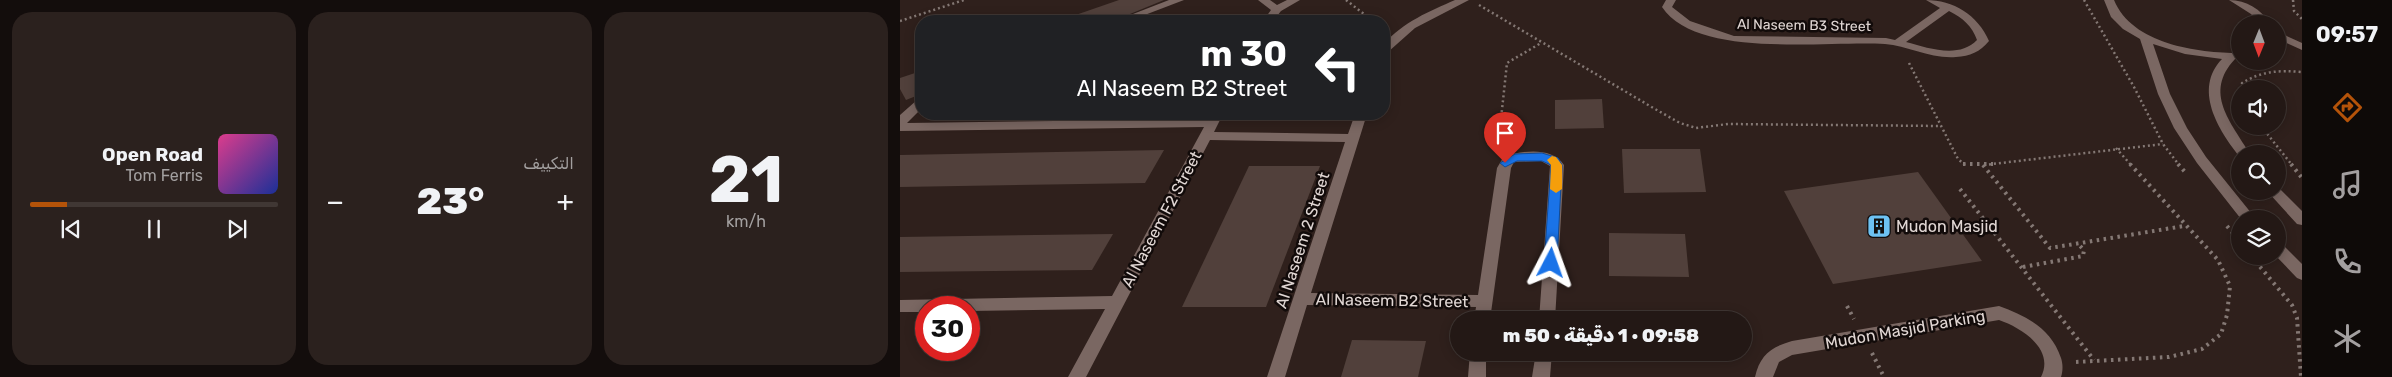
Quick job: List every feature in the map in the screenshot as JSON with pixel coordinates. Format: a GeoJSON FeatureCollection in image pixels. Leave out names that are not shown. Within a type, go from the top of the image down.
{"type":"FeatureCollection","features":[{"type":"Feature","properties":{"kind":"street"},"geometry":{"type":"LineString","coordinates":[[1137,15],[1179,0]]}},
{"type":"Feature","properties":{"kind":"street"},"geometry":{"type":"LineString","coordinates":[[1263,0],[1277,9]]}},
{"type":"Feature","properties":{"kind":"street"},"geometry":{"type":"LineString","coordinates":[[1272,15],[1277,9],[1295,0]]}},
{"type":"Feature","properties":{"kind":"street"},"geometry":{"type":"LineString","coordinates":[[1390,43],[1410,26],[1464,0]]}},
{"type":"Feature","properties":{"kind":"street","name":"Al Naseem B3 Street"},"geometry":{"type":"LineString","coordinates":[[1671,0],[1667,7],[1669,12],[1676,17],[1717,36],[1734,40],[1876,40],[1899,42],[1932,52],[1955,54],[1974,50],[1983,41],[1980,29],[1964,16],[1931,0]]}},
{"type":"Feature","properties":{"kind":"street"},"geometry":{"type":"LineString","coordinates":[[2234,0],[2255,12]]}},
{"type":"Feature","properties":{"kind":"street"},"geometry":{"type":"LineString","coordinates":[[2244,0],[2258,15]]}},
{"type":"Feature","properties":{"kind":"street"},"geometry":{"type":"LineString","coordinates":[[2108,2],[2116,16],[2127,26],[2144,36],[2186,51],[2231,56]]}},
{"type":"Feature","properties":{"kind":"street"},"geometry":{"type":"LineString","coordinates":[[1899,42],[1948,7]]}},
{"type":"Feature","properties":{"kind":"street"},"geometry":{"type":"LineString","coordinates":[[2144,36],[2155,58],[2164,93],[2178,122],[2198,155],[2242,210]]}},
{"type":"Feature","properties":{"kind":"street"},"geometry":{"type":"LineString","coordinates":[[2286,39],[2302,46]]}},
{"type":"Feature","properties":{"kind":"street"},"geometry":{"type":"LineString","coordinates":[[2231,59],[2216,72],[2213,82],[2214,100],[2227,128],[2238,145]]}},
{"type":"Feature","properties":{"kind":"street"},"geometry":{"type":"LineString","coordinates":[[900,122],[915,108]]}},
{"type":"Feature","properties":{"kind":"street","name":"Al Naseem 2 Street"},"geometry":{"type":"LineString","coordinates":[[1276,377],[1359,120]]}},
{"type":"Feature","properties":{"kind":"street","name":"Al Naseem F2 Street"},"geometry":{"type":"LineString","coordinates":[[900,127],[1212,124],[1354,138]]}},
{"type":"Feature","properties":{"kind":"street","name":"Al Naseem F2 Street"},"geometry":{"type":"LineString","coordinates":[[1078,377],[1116,302],[1212,124]]}},
{"type":"Feature","properties":{"kind":"street"},"geometry":{"type":"LineString","coordinates":[[1505,163],[1515,157],[1542,157],[1554,160],[1557,165],[1547,311]]}},
{"type":"Feature","properties":{"kind":"street","name":"Al Naseem B2 Street"},"geometry":{"type":"LineString","coordinates":[[1483,311],[1505,163]]}},
{"type":"Feature","properties":{"kind":"street"},"geometry":{"type":"LineString","coordinates":[[2283,200],[2302,220]]}},
{"type":"Feature","properties":{"kind":"street"},"geometry":{"type":"LineString","coordinates":[[2286,257],[2302,274]]}},
{"type":"Feature","properties":{"kind":"street","name":"Al Naseem B2 Street"},"geometry":{"type":"LineString","coordinates":[[1300,299],[1484,301]]}},
{"type":"Feature","properties":{"kind":"street","name":"Al Naseem F2 Street"},"geometry":{"type":"LineString","coordinates":[[900,306],[1116,302]]}},
{"type":"Feature","properties":{"kind":"street","name":"Mudon Masjid Parking"},"geometry":{"type":"LineString","coordinates":[[1764,377],[1766,362],[1777,352],[1999,313],[2018,319],[2036,331],[2055,360]]}},
{"type":"Feature","properties":{"kind":"street"},"geometry":{"type":"LineString","coordinates":[[2050,377],[2054,373],[2055,360]]}},
{"type":"Feature","properties":{"kind":"street"},"geometry":{"type":"LineString","coordinates":[[1477,377],[1478,361]]}},
{"type":"Feature","properties":{"kind":"street"},"geometry":{"type":"LineString","coordinates":[[1541,377],[1543,361]]}},
{"type":"Feature","properties":{"kind":"path"},"geometry":{"type":"LineString","coordinates":[[918,15],[964,0]]}},
{"type":"Feature","properties":{"kind":"path"},"geometry":{"type":"LineString","coordinates":[[1346,0],[1365,15]]}},
{"type":"Feature","properties":{"kind":"path"},"geometry":{"type":"LineString","coordinates":[[1471,0],[1541,43],[1680,123],[1696,128],[1728,124],[1940,126]]}},
{"type":"Feature","properties":{"kind":"path"},"geometry":{"type":"LineString","coordinates":[[2293,0],[2294,12],[2302,19]]}},
{"type":"Feature","properties":{"kind":"path"},"geometry":{"type":"LineString","coordinates":[[900,21],[915,16]]}},
{"type":"Feature","properties":{"kind":"path"},"geometry":{"type":"LineString","coordinates":[[1899,42],[1940,126],[1958,159],[1965,165],[1983,165],[2163,144]]}},
{"type":"Feature","properties":{"kind":"path"},"geometry":{"type":"LineString","coordinates":[[1505,163],[1500,155],[1498,143],[1507,63],[1541,43]]}},
{"type":"Feature","properties":{"kind":"path"},"geometry":{"type":"LineString","coordinates":[[2247,80],[2260,72],[2281,70],[2302,72]]}},
{"type":"Feature","properties":{"kind":"path"},"geometry":{"type":"LineString","coordinates":[[2268,135],[2302,178]]}},
{"type":"Feature","properties":{"kind":"path"},"geometry":{"type":"LineString","coordinates":[[2055,360],[2079,362],[2169,357],[2202,348],[2221,334],[2227,315],[2230,286],[2218,260],[2185,226],[2116,148]]}},
{"type":"Feature","properties":{"kind":"path"},"geometry":{"type":"LineString","coordinates":[[1983,165],[2050,248],[2185,226]]}},
{"type":"Feature","properties":{"kind":"path"},"geometry":{"type":"LineString","coordinates":[[1960,189],[2094,360]]}},
{"type":"Feature","properties":{"kind":"path"},"geometry":{"type":"LineString","coordinates":[[2023,267],[2083,256],[2084,250],[2078,243]]}},
{"type":"Feature","properties":{"kind":"path"},"geometry":{"type":"LineString","coordinates":[[2259,265],[2292,305],[2297,318],[2301,377]]}},
{"type":"Feature","properties":{"kind":"building"},"geometry":{"type":"Polygon","coordinates":[[[1119,0],[1164,0],[1128,15],[1076,15],[1119,0]]]}},
{"type":"Feature","properties":{"kind":"building"},"geometry":{"type":"Polygon","coordinates":[[[915,73],[915,96],[906,100],[900,89],[900,78],[915,73]]]}},
{"type":"Feature","properties":{"kind":"building"},"geometry":{"type":"Polygon","coordinates":[[[1602,99],[1604,128],[1555,129],[1555,100],[1602,99]]]}},
{"type":"Feature","properties":{"kind":"building"},"geometry":{"type":"Polygon","coordinates":[[[1622,149],[1700,149],[1706,192],[1624,193],[1622,149]]]}},
{"type":"Feature","properties":{"kind":"building"},"geometry":{"type":"Polygon","coordinates":[[[1164,150],[1145,183],[900,187],[900,155],[1164,150]]]}},
{"type":"Feature","properties":{"kind":"building"},"geometry":{"type":"Polygon","coordinates":[[[1249,166],[1320,166],[1266,307],[1182,307],[1249,166]]]}},
{"type":"Feature","properties":{"kind":"building","name":"Mudon Masjid"},"geometry":{"type":"Polygon","coordinates":[[[1918,172],[1982,261],[1833,284],[1784,191],[1918,172]]]}},
{"type":"Feature","properties":{"kind":"building"},"geometry":{"type":"Polygon","coordinates":[[[1609,233],[1685,234],[1689,277],[1609,276],[1609,233]]]}},
{"type":"Feature","properties":{"kind":"building"},"geometry":{"type":"Polygon","coordinates":[[[1113,234],[1092,270],[900,272],[900,237],[1113,234]]]}},
{"type":"Feature","properties":{"kind":"building"},"geometry":{"type":"Polygon","coordinates":[[[1352,340],[1426,341],[1418,377],[1341,377],[1352,340]]]}},
{"type":"Feature","properties":{"kind":"slow traffic"},"geometry":{"type":"LineString","coordinates":[[1552,160],[1557,165],[1556,189]]}},
{"type":"Feature","properties":{"kind":"place","name":"Mudon Masjid"},"geometry":{"type":"Point","coordinates":[1879,226]}},
{"type":"Feature","properties":{"kind":"route"},"geometry":{"type":"LineString","coordinates":[[1505,163],[1515,157],[1542,157],[1554,160],[1557,165],[1551,263]]}}]}
